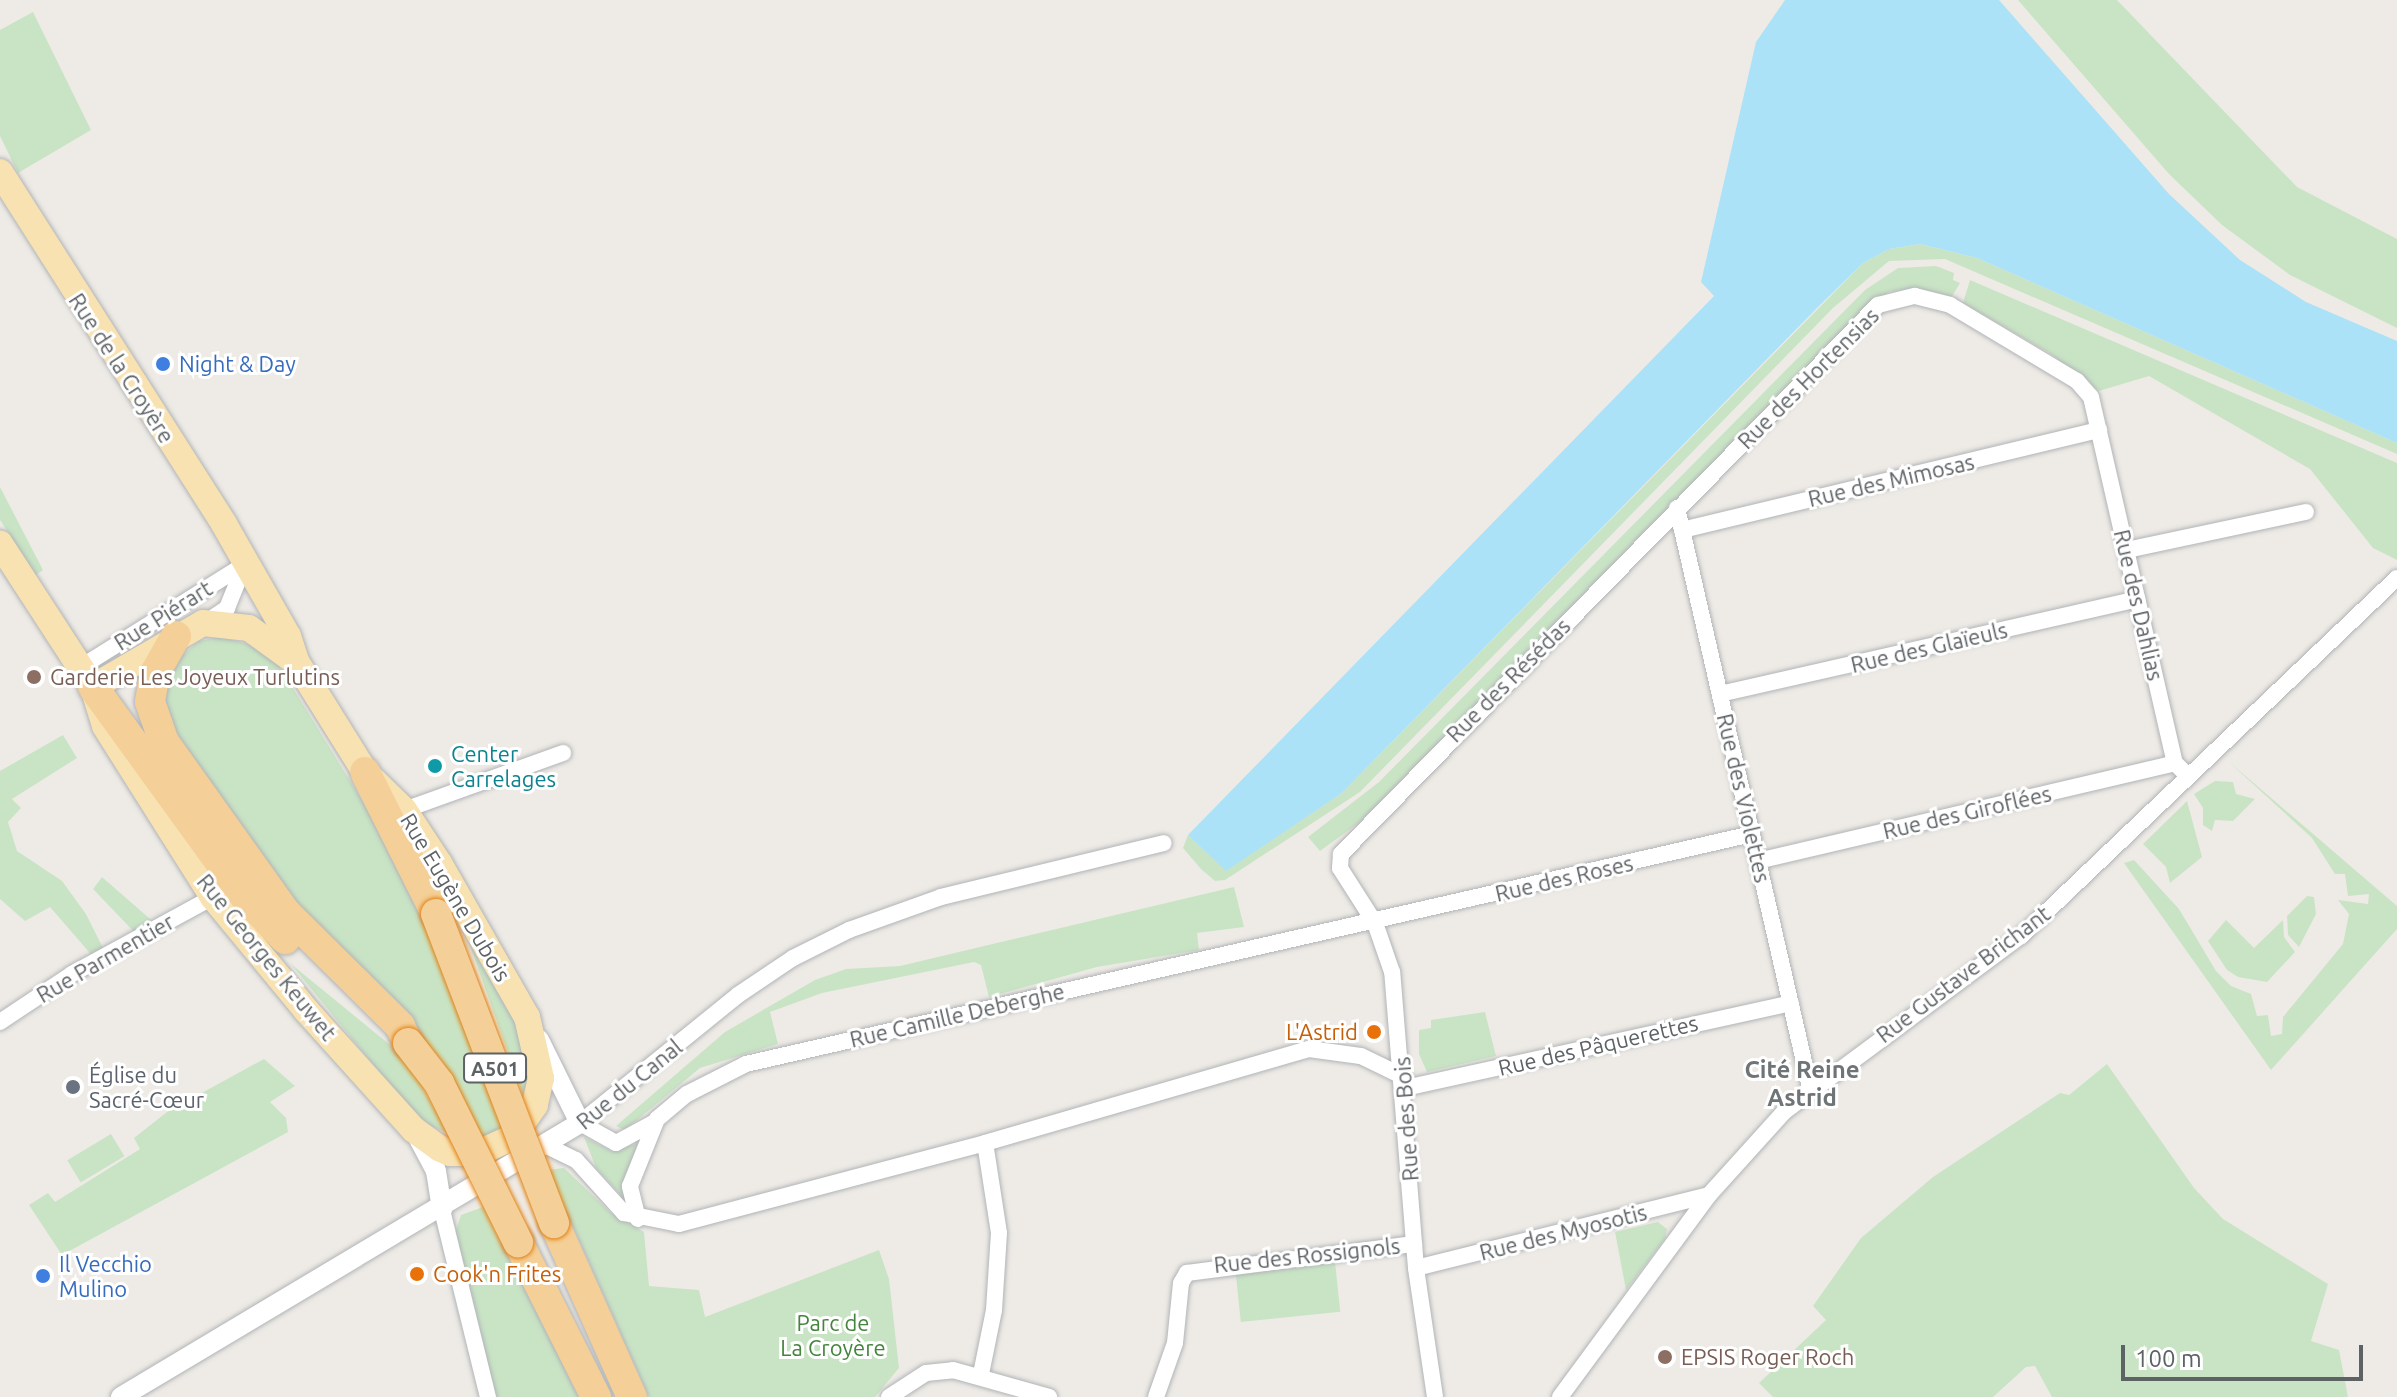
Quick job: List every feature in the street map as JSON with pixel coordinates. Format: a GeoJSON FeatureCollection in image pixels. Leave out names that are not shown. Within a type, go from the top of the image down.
{"type":"FeatureCollection","features":[{"type":"Feature","properties":{"kind":"highway"},"geometry":{"type":"LineString","coordinates":[[190,630],[155,673],[153,720],[258,877],[332,972]]}},
{"type":"Feature","properties":{"kind":"highway"},"geometry":{"type":"LineString","coordinates":[[87,677],[246,898],[332,972]]}},
{"type":"Feature","properties":{"kind":"highway","name":"A501"},"geometry":{"type":"LineString","coordinates":[[365,772],[436,914],[554,1223],[632,1397]]}},
{"type":"Feature","properties":{"kind":"highway","name":"A501"},"geometry":{"type":"LineString","coordinates":[[332,972],[391,1016],[439,1083],[596,1397]]}},
{"type":"Feature","properties":{"kind":"main road","name":"Rue de la Croyère"},"geometry":{"type":"LineString","coordinates":[[0,172],[245,564]]}},
{"type":"Feature","properties":{"kind":"main road","name":"Rue Georges Keuwet"},"geometry":{"type":"LineString","coordinates":[[0,544],[87,677],[105,726],[213,897],[414,1130]]}},
{"type":"Feature","properties":{"kind":"main road","name":"Rue Eugène Dubois"},"geometry":{"type":"LineString","coordinates":[[245,564],[288,636],[297,663],[365,772],[404,810],[460,895],[527,1017]]}},
{"type":"Feature","properties":{"kind":"main road"},"geometry":{"type":"LineString","coordinates":[[87,677],[190,630],[249,628],[297,663]]}},
{"type":"Feature","properties":{"kind":"main road"},"geometry":{"type":"LineString","coordinates":[[414,1130],[461,1155],[478,1153],[523,1127],[541,1078],[527,1017]]}},
{"type":"Feature","properties":{"kind":"street","name":"Rue des Hortensias"},"geometry":{"type":"LineString","coordinates":[[1677,508],[1878,305],[1915,296],[1950,305],[2077,381],[2091,397],[2099,430]]}},
{"type":"Feature","properties":{"kind":"street","name":"Rue des Mimosas"},"geometry":{"type":"LineString","coordinates":[[1682,530],[2099,430]]}},
{"type":"Feature","properties":{"kind":"street","name":"Rue des Dahlias"},"geometry":{"type":"LineString","coordinates":[[2099,430],[2175,763]]}},
{"type":"Feature","properties":{"kind":"street","name":"Rue des Violettes"},"geometry":{"type":"LineString","coordinates":[[1677,508],[1810,1088]]}},
{"type":"Feature","properties":{"kind":"street","name":"Rue des Résédas"},"geometry":{"type":"LineString","coordinates":[[1341,854],[1677,508]]}},
{"type":"Feature","properties":{"kind":"street"},"geometry":{"type":"LineString","coordinates":[[2127,550],[2306,512]]}},
{"type":"Feature","properties":{"kind":"street"},"geometry":{"type":"LineString","coordinates":[[190,630],[227,608],[245,564]]}},
{"type":"Feature","properties":{"kind":"street","name":"Rue Piérart"},"geometry":{"type":"LineString","coordinates":[[87,677],[245,564]]}},
{"type":"Feature","properties":{"kind":"street","name":"Rue Gustave Brichant"},"geometry":{"type":"LineString","coordinates":[[1560,1397],[1709,1195],[1810,1088],[2021,936],[2397,578]]}},
{"type":"Feature","properties":{"kind":"street","name":"Rue des Glaïeuls"},"geometry":{"type":"LineString","coordinates":[[1720,694],[2137,599]]}},
{"type":"Feature","properties":{"kind":"street"},"geometry":{"type":"LineString","coordinates":[[404,810],[563,753]]}},
{"type":"Feature","properties":{"kind":"street"},"geometry":{"type":"LineString","coordinates":[[2175,763],[2188,776]]}},
{"type":"Feature","properties":{"kind":"street","name":"Rue des Giroflées"},"geometry":{"type":"LineString","coordinates":[[1758,861],[2175,763]]}},
{"type":"Feature","properties":{"kind":"street","name":"Rue des Roses"},"geometry":{"type":"LineString","coordinates":[[1375,923],[1752,834]]}},
{"type":"Feature","properties":{"kind":"street","name":"Rue du Canal"},"geometry":{"type":"LineString","coordinates":[[121,1397],[547,1146],[580,1123],[738,995],[793,958],[849,930],[941,897],[1164,843]]}},
{"type":"Feature","properties":{"kind":"street","name":"Rue des Bois"},"geometry":{"type":"LineString","coordinates":[[1341,854],[1340,868],[1375,923],[1392,972],[1404,1083],[1416,1268],[1435,1397]]}},
{"type":"Feature","properties":{"kind":"street","name":"Rue Parmentier"},"geometry":{"type":"LineString","coordinates":[[0,1022],[72,974],[213,897]]}},
{"type":"Feature","properties":{"kind":"street","name":"Rue Camille Deberghe"},"geometry":{"type":"LineString","coordinates":[[638,1219],[630,1186],[657,1119],[687,1094],[746,1064],[1375,923]]}},
{"type":"Feature","properties":{"kind":"street","name":"Rue des Pâquerettes"},"geometry":{"type":"LineString","coordinates":[[1404,1083],[1791,1003]]}},
{"type":"Feature","properties":{"kind":"street","name":"Rue Eugène Dubois"},"geometry":{"type":"LineString","coordinates":[[527,1017],[580,1123]]}},
{"type":"Feature","properties":{"kind":"street"},"geometry":{"type":"LineString","coordinates":[[547,1146],[576,1160],[610,1202],[638,1219],[661,1224],[694,1221],[985,1143],[1309,1049],[1361,1056],[1404,1083]]}},
{"type":"Feature","properties":{"kind":"street"},"geometry":{"type":"LineString","coordinates":[[580,1123],[616,1143],[657,1119]]}},
{"type":"Feature","properties":{"kind":"street"},"geometry":{"type":"LineString","coordinates":[[414,1130],[436,1171],[442,1210],[488,1397]]}},
{"type":"Feature","properties":{"kind":"street"},"geometry":{"type":"LineString","coordinates":[[981,1374],[994,1310],[999,1247],[985,1143]]}},
{"type":"Feature","properties":{"kind":"street","name":"Rue des Myosotis"},"geometry":{"type":"LineString","coordinates":[[1416,1268],[1709,1195]]}},
{"type":"Feature","properties":{"kind":"street","name":"Rue des Rossignols"},"geometry":{"type":"LineString","coordinates":[[1156,1397],[1175,1343],[1181,1283],[1187,1273],[1414,1244]]}},
{"type":"Feature","properties":{"kind":"street"},"geometry":{"type":"LineString","coordinates":[[889,1397],[926,1373],[981,1374],[1049,1397]]}},
{"type":"Feature","properties":{"kind":"green space"},"geometry":{"type":"Polygon","coordinates":[[[2018,0],[2117,0],[2297,187],[2397,239],[2397,328],[2290,275],[2222,225],[2169,174],[2018,0]]]}},
{"type":"Feature","properties":{"kind":"green space"},"geometry":{"type":"Polygon","coordinates":[[[33,12],[91,130],[18,173],[0,136],[0,30],[33,12]]]}},
{"type":"Feature","properties":{"kind":"green space"},"geometry":{"type":"Polygon","coordinates":[[[1920,244],[1977,258],[2397,443],[2397,454],[1945,259],[1889,261],[1833,308],[1360,792],[1225,880],[1215,881],[1183,848],[1188,835],[1226,870],[1342,793],[1863,263],[1889,249],[1920,244]]]}},
{"type":"Feature","properties":{"kind":"green space"},"geometry":{"type":"Polygon","coordinates":[[[1936,266],[1954,273],[1953,280],[1960,283],[1951,298],[1915,288],[1889,292],[1865,308],[1360,822],[1320,851],[1308,837],[1379,782],[1865,290],[1898,268],[1936,266]]]}},
{"type":"Feature","properties":{"kind":"green space"},"geometry":{"type":"Polygon","coordinates":[[[1970,280],[2397,463],[2397,560],[2373,548],[2310,469],[2149,376],[2099,391],[2051,354],[1963,303],[1970,280]]]}},
{"type":"Feature","properties":{"kind":"green space"},"geometry":{"type":"Polygon","coordinates":[[[0,487],[43,570],[36,575],[0,520],[0,487]]]}},
{"type":"Feature","properties":{"kind":"green space"},"geometry":{"type":"Polygon","coordinates":[[[219,637],[260,647],[278,664],[394,852],[411,884],[507,1134],[484,1143],[441,1060],[409,1021],[319,938],[174,741],[163,689],[171,665],[199,641],[219,637]]]}},
{"type":"Feature","properties":{"kind":"green space"},"geometry":{"type":"Polygon","coordinates":[[[63,735],[77,758],[12,799],[21,808],[8,822],[17,851],[62,881],[86,914],[106,954],[96,960],[50,907],[25,921],[0,899],[0,771],[63,735]]]}},
{"type":"Feature","properties":{"kind":"green space"},"geometry":{"type":"Polygon","coordinates":[[[2228,761],[2397,906],[2397,929],[2271,1070],[2124,863],[2134,860],[2179,909],[2216,971],[2231,986],[2251,994],[2257,1016],[2268,1015],[2271,1036],[2282,1034],[2283,1017],[2343,944],[2349,914],[2338,900],[2368,904],[2369,894],[2348,896],[2345,874],[2335,874],[2312,838],[2228,761]]]}},
{"type":"Feature","properties":{"kind":"green space"},"geometry":{"type":"Polygon","coordinates":[[[2215,781],[2233,782],[2236,794],[2255,799],[2233,821],[2215,820],[2212,831],[2203,825],[2203,808],[2194,794],[2215,781]]]}},
{"type":"Feature","properties":{"kind":"green space"},"geometry":{"type":"Polygon","coordinates":[[[2187,801],[2202,857],[2170,883],[2166,867],[2143,844],[2187,801]]]}},
{"type":"Feature","properties":{"kind":"green space"},"geometry":{"type":"Polygon","coordinates":[[[102,877],[157,925],[138,936],[93,889],[102,877]]]}},
{"type":"Feature","properties":{"kind":"green space"},"geometry":{"type":"Polygon","coordinates":[[[1234,887],[1244,927],[1197,933],[1199,950],[1097,967],[989,997],[981,965],[974,962],[822,993],[770,1012],[778,1044],[700,1068],[625,1130],[616,1126],[725,1032],[815,980],[846,969],[900,966],[1234,887]]]}},
{"type":"Feature","properties":{"kind":"green space"},"geometry":{"type":"Polygon","coordinates":[[[2307,896],[2314,897],[2316,914],[2299,947],[2288,935],[2287,916],[2307,896]]]}},
{"type":"Feature","properties":{"kind":"green space"},"geometry":{"type":"Polygon","coordinates":[[[456,906],[490,962],[533,1060],[527,1106],[456,906]]]}},
{"type":"Feature","properties":{"kind":"green space"},"geometry":{"type":"Polygon","coordinates":[[[2226,920],[2254,948],[2283,920],[2284,937],[2295,952],[2267,982],[2238,977],[2227,970],[2208,941],[2226,920]]]}},
{"type":"Feature","properties":{"kind":"green space"},"geometry":{"type":"Polygon","coordinates":[[[291,964],[389,1044],[416,1076],[448,1133],[423,1123],[291,964]]]}},
{"type":"Feature","properties":{"kind":"green space"},"geometry":{"type":"Polygon","coordinates":[[[1485,1012],[1496,1056],[1427,1072],[1419,1054],[1419,1030],[1431,1028],[1431,1020],[1485,1012]]]}},
{"type":"Feature","properties":{"kind":"green space"},"geometry":{"type":"Polygon","coordinates":[[[264,1059],[295,1086],[270,1102],[286,1118],[288,1132],[62,1255],[29,1205],[48,1193],[55,1202],[140,1149],[134,1138],[167,1112],[264,1059]]]}},
{"type":"Feature","properties":{"kind":"green space"},"geometry":{"type":"Polygon","coordinates":[[[2107,1064],[2194,1188],[2223,1219],[2328,1284],[2311,1341],[2339,1350],[2348,1397],[2052,1397],[2035,1366],[2026,1367],[1993,1397],[1773,1397],[1759,1383],[1826,1320],[1813,1306],[1861,1238],[1933,1177],[2060,1093],[2069,1095],[2107,1064]]]}},
{"type":"Feature","properties":{"kind":"green space"},"geometry":{"type":"Polygon","coordinates":[[[111,1134],[124,1156],[81,1183],[67,1160],[111,1134]]]}},
{"type":"Feature","properties":{"kind":"green space"},"geometry":{"type":"Polygon","coordinates":[[[584,1137],[611,1151],[637,1144],[627,1178],[629,1204],[596,1168],[584,1137]]]}},
{"type":"Feature","properties":{"kind":"green space","name":"Parc de La Croyère"},"geometry":{"type":"Polygon","coordinates":[[[564,1168],[611,1213],[644,1232],[649,1286],[699,1290],[705,1317],[879,1250],[889,1279],[899,1368],[875,1397],[649,1397],[548,1170],[564,1168]]]}},
{"type":"Feature","properties":{"kind":"green space"},"geometry":{"type":"Polygon","coordinates":[[[483,1207],[504,1249],[508,1247],[584,1397],[496,1397],[453,1239],[461,1215],[483,1207]]]}},
{"type":"Feature","properties":{"kind":"green space"},"geometry":{"type":"Polygon","coordinates":[[[1658,1222],[1667,1229],[1665,1239],[1626,1290],[1615,1232],[1658,1222]]]}},
{"type":"Feature","properties":{"kind":"green space"},"geometry":{"type":"Polygon","coordinates":[[[1334,1252],[1340,1312],[1241,1322],[1235,1262],[1334,1252]]]}},
{"type":"Feature","properties":{"kind":"water"},"geometry":{"type":"Polygon","coordinates":[[[1785,0],[1999,0],[2169,194],[2240,260],[2306,302],[2397,341],[2397,443],[1977,258],[1920,244],[1889,249],[1863,263],[1818,307],[1342,793],[1226,871],[1188,835],[1714,296],[1701,282],[1756,42],[1785,0]]]}},
{"type":"Feature","properties":{"kind":"place","name":"Night & Day"},"geometry":{"type":"Point","coordinates":[163,364]}},
{"type":"Feature","properties":{"kind":"place","name":"Garderie Les Joyeux Turlutins"},"geometry":{"type":"Point","coordinates":[34,677]}},
{"type":"Feature","properties":{"kind":"place","name":"Center Carrelages"},"geometry":{"type":"Point","coordinates":[435,766]}},
{"type":"Feature","properties":{"kind":"place","name":"L'Astrid"},"geometry":{"type":"Point","coordinates":[1374,1032]}},
{"type":"Feature","properties":{"kind":"place","name":"Église du Sacré-Cœur"},"geometry":{"type":"Point","coordinates":[73,1087]}},
{"type":"Feature","properties":{"kind":"place","name":"Cook'n Frites"},"geometry":{"type":"Point","coordinates":[417,1274]}},
{"type":"Feature","properties":{"kind":"place","name":"Il Vecchio Mulino"},"geometry":{"type":"Point","coordinates":[43,1276]}},
{"type":"Feature","properties":{"kind":"place","name":"EPSIS Roger Roch"},"geometry":{"type":"Point","coordinates":[1665,1357]}},
{"type":"Feature","properties":{"kind":"district","name":"Cité Reine Astrid"},"geometry":{"type":"Point","coordinates":[1802,1084]}}]}
